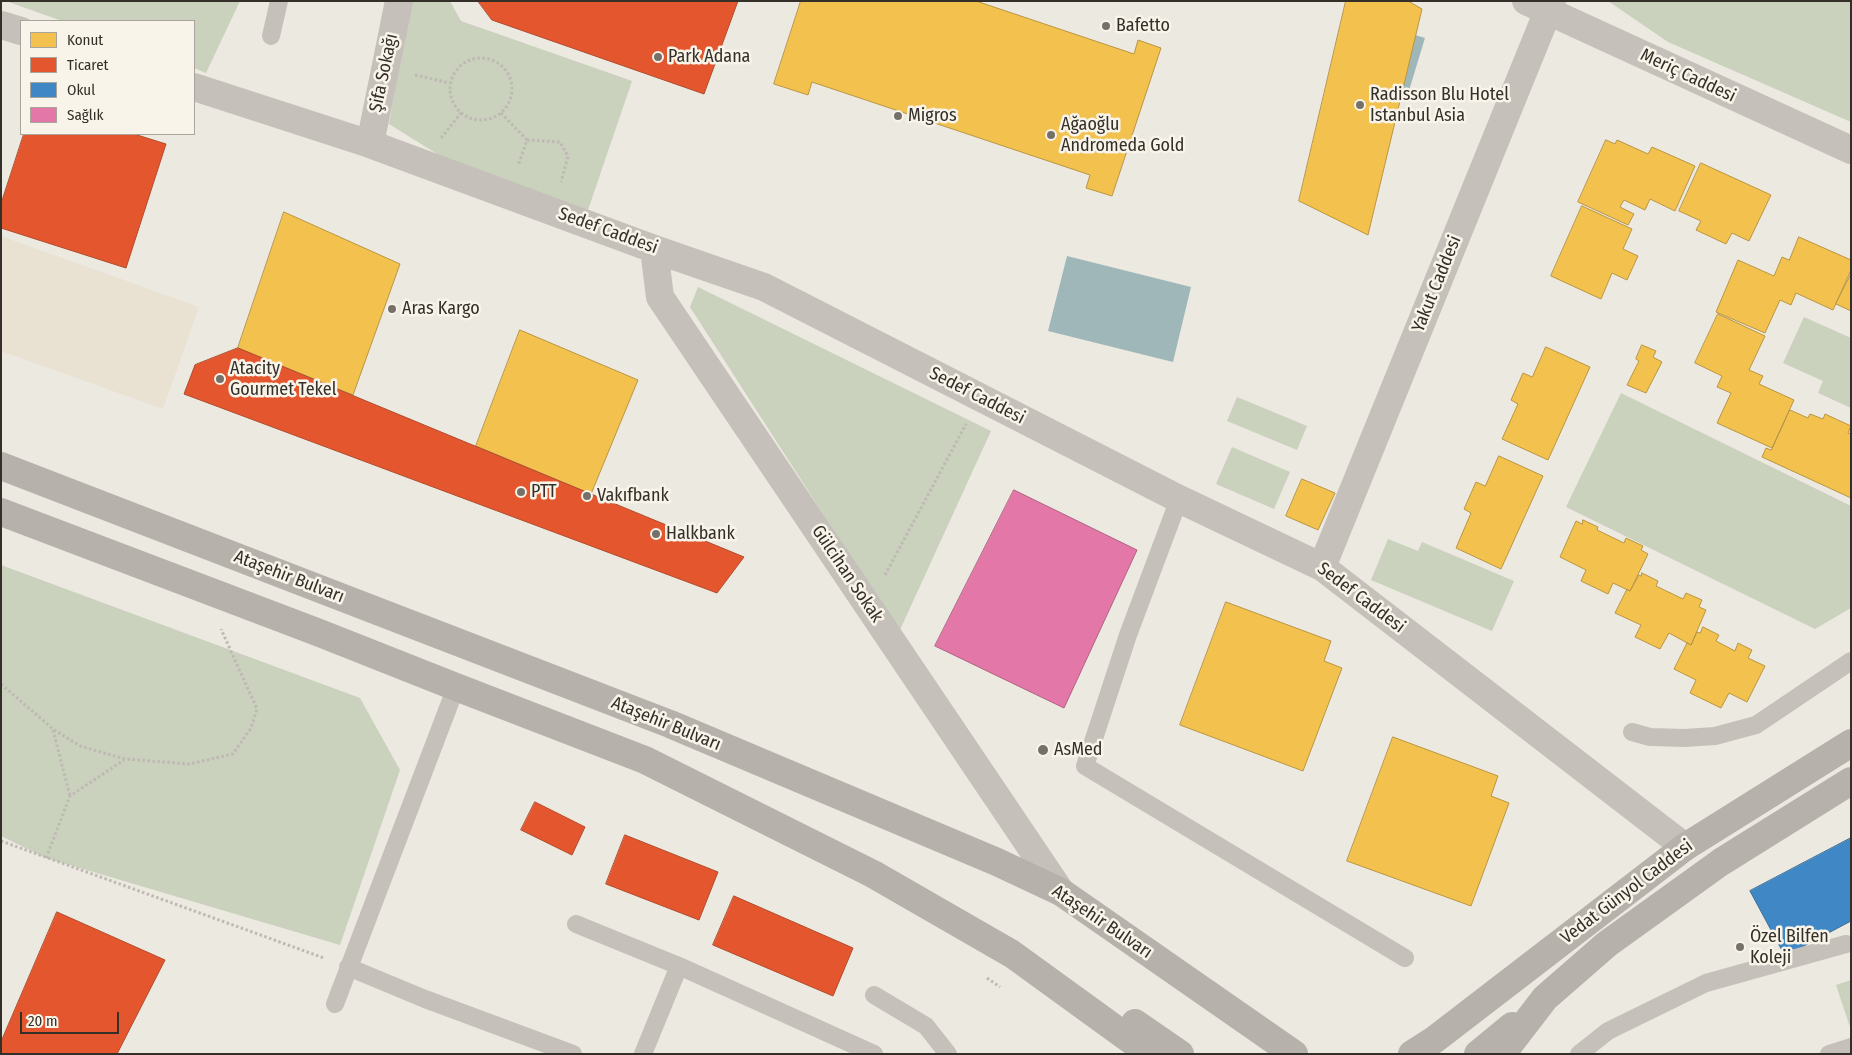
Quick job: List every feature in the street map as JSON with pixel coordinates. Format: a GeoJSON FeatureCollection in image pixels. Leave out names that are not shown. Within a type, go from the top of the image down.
{"type":"FeatureCollection","features":[{"type":"Feature","properties":{"kind":"main road","name":"Ataşehir Bulvarı"},"geometry":{"type":"LineString","coordinates":[[1,466],[670,724],[997,862],[1061,892],[1294,1054]]}},
{"type":"Feature","properties":{"kind":"main road"},"geometry":{"type":"LineString","coordinates":[[1,512],[317,632],[645,760],[873,874],[1137,1024],[1180,1054]]}},
{"type":"Feature","properties":{"kind":"main road","name":"Vedat Günyol Caddesi"},"geometry":{"type":"LineString","coordinates":[[1412,1054],[1442,1034],[1685,847],[1851,743]]}},
{"type":"Feature","properties":{"kind":"main road","name":"Vedat Günyol Caddesi"},"geometry":{"type":"LineString","coordinates":[[1502,1054],[1545,998],[1607,944],[1721,862],[1851,781]]}},
{"type":"Feature","properties":{"kind":"main road"},"geometry":{"type":"LineString","coordinates":[[1012,954],[1150,1054]]}},
{"type":"Feature","properties":{"kind":"main road"},"geometry":{"type":"LineString","coordinates":[[1478,1054],[1545,998]]}},
{"type":"Feature","properties":{"kind":"street","name":"Şifa Sokağı"},"geometry":{"type":"LineString","coordinates":[[370,144],[399,1]]}},
{"type":"Feature","properties":{"kind":"street","name":"Meriç Caddesi"},"geometry":{"type":"LineString","coordinates":[[1542,5],[1851,150]]}},
{"type":"Feature","properties":{"kind":"street","name":"Yakut Caddesi"},"geometry":{"type":"LineString","coordinates":[[1322,567],[1542,5]]}},
{"type":"Feature","properties":{"kind":"street"},"geometry":{"type":"LineString","coordinates":[[1,25],[20,31]]}},
{"type":"Feature","properties":{"kind":"street","name":"Sedef Caddesi"},"geometry":{"type":"LineString","coordinates":[[195,87],[370,144],[654,249],[764,287],[1179,500],[1322,567],[1685,847]]}},
{"type":"Feature","properties":{"kind":"street","name":"Gülcihan Sokak"},"geometry":{"type":"LineString","coordinates":[[654,249],[660,297],[1061,892]]}},
{"type":"Feature","properties":{"kind":"lane"},"geometry":{"type":"LineString","coordinates":[[271,36],[280,1]]}},
{"type":"Feature","properties":{"kind":"lane"},"geometry":{"type":"LineString","coordinates":[[1179,500],[1128,635],[1085,766],[1406,958]]}},
{"type":"Feature","properties":{"kind":"lane"},"geometry":{"type":"LineString","coordinates":[[1632,732],[1650,736],[1685,738],[1715,736],[1756,725],[1851,661]]}},
{"type":"Feature","properties":{"kind":"lane"},"geometry":{"type":"LineString","coordinates":[[335,1004],[456,687]]}},
{"type":"Feature","properties":{"kind":"lane"},"geometry":{"type":"LineString","coordinates":[[576,924],[679,966],[874,1054]]}},
{"type":"Feature","properties":{"kind":"lane"},"geometry":{"type":"LineString","coordinates":[[1579,1054],[1608,1031],[1706,983],[1846,944]]}},
{"type":"Feature","properties":{"kind":"lane"},"geometry":{"type":"LineString","coordinates":[[643,1054],[679,966]]}},
{"type":"Feature","properties":{"kind":"lane"},"geometry":{"type":"LineString","coordinates":[[348,967],[573,1054]]}},
{"type":"Feature","properties":{"kind":"lane"},"geometry":{"type":"LineString","coordinates":[[874,995],[926,1026],[948,1054]]}},
{"type":"Feature","properties":{"kind":"lane"},"geometry":{"type":"LineString","coordinates":[[1829,1054],[1851,1047]]}},
{"type":"Feature","properties":{"kind":"path"},"geometry":{"type":"LineString","coordinates":[[487,58],[505,68],[510,77],[512,97],[508,106],[501,113],[481,120],[470,118],[461,113],[456,107],[452,100],[450,83],[460,66],[468,60],[487,58]]}},
{"type":"Feature","properties":{"kind":"path"},"geometry":{"type":"LineString","coordinates":[[501,113],[527,140],[560,142],[568,156],[553,211]]}},
{"type":"Feature","properties":{"kind":"path"},"geometry":{"type":"LineString","coordinates":[[508,195],[527,140]]}},
{"type":"Feature","properties":{"kind":"path"},"geometry":{"type":"LineString","coordinates":[[868,607],[980,398]]}},
{"type":"Feature","properties":{"kind":"path"},"geometry":{"type":"LineString","coordinates":[[1,684],[53,729],[80,746],[125,759],[189,764],[233,754],[251,728],[257,709],[218,622]]}},
{"type":"Feature","properties":{"kind":"path"},"geometry":{"type":"LineString","coordinates":[[53,729],[70,796]]}},
{"type":"Feature","properties":{"kind":"path"},"geometry":{"type":"LineString","coordinates":[[46,858],[70,796],[125,759]]}},
{"type":"Feature","properties":{"kind":"path"},"geometry":{"type":"LineString","coordinates":[[1,841],[348,967]]}},
{"type":"Feature","properties":{"kind":"path"},"geometry":{"type":"LineString","coordinates":[[979,973],[1004,989]]}},
{"type":"Feature","properties":{"kind":"green space"},"geometry":{"type":"Polygon","coordinates":[[[6,1],[240,1],[206,73],[195,68],[195,20],[59,20],[6,1]]]}},
{"type":"Feature","properties":{"kind":"green space"},"geometry":{"type":"Polygon","coordinates":[[[410,1],[450,1],[461,21],[632,81],[588,210],[442,157],[389,124],[410,1]]]}},
{"type":"Feature","properties":{"kind":"green space"},"geometry":{"type":"Polygon","coordinates":[[[1608,1],[1851,1],[1851,122],[1668,42],[1608,1]]]}},
{"type":"Feature","properties":{"kind":"green space"},"geometry":{"type":"Polygon","coordinates":[[[698,287],[991,431],[899,632],[690,307],[698,287]]]}},
{"type":"Feature","properties":{"kind":"green space"},"geometry":{"type":"Polygon","coordinates":[[[1804,317],[1851,338],[1851,408],[1818,393],[1823,381],[1783,363],[1804,317]]]}},
{"type":"Feature","properties":{"kind":"green space"},"geometry":{"type":"Polygon","coordinates":[[[1621,393],[1851,506],[1851,608],[1815,629],[1566,507],[1621,393]]]}},
{"type":"Feature","properties":{"kind":"green space"},"geometry":{"type":"Polygon","coordinates":[[[1237,397],[1307,426],[1297,450],[1227,421],[1237,397]]]}},
{"type":"Feature","properties":{"kind":"green space"},"geometry":{"type":"Polygon","coordinates":[[[1232,447],[1290,472],[1274,509],[1216,484],[1232,447]]]}},
{"type":"Feature","properties":{"kind":"green space"},"geometry":{"type":"Polygon","coordinates":[[[1388,539],[1418,551],[1422,542],[1514,581],[1492,631],[1371,580],[1388,539]]]}},
{"type":"Feature","properties":{"kind":"green space"},"geometry":{"type":"Polygon","coordinates":[[[1,565],[360,698],[400,770],[340,945],[46,858],[1,836],[1,565]]]}},
{"type":"Feature","properties":{"kind":"green space"},"geometry":{"type":"Polygon","coordinates":[[[1851,980],[1851,1030],[1836,985],[1851,980]]]}},
{"type":"Feature","properties":{"kind":"shaded area"},"geometry":{"type":"Polygon","coordinates":[[[1,236],[199,307],[163,409],[1,351],[1,236]]]}},
{"type":"Feature","properties":{"kind":"water"},"geometry":{"type":"Polygon","coordinates":[[[1399,30],[1425,38],[1407,97],[1383,89],[1399,30]]]}},
{"type":"Feature","properties":{"kind":"water"},"geometry":{"type":"Polygon","coordinates":[[[1067,256],[1191,287],[1173,362],[1048,331],[1067,256]]]}},
{"type":"Feature","properties":{"kind":"building: Konut","name":"Ağaoğlu Andromeda Gold"},"geometry":{"type":"Polygon","coordinates":[[[801,1],[976,1],[1134,54],[1138,40],[1161,48],[1112,196],[1086,188],[1090,175],[812,82],[808,95],[774,84],[801,1]]]}},
{"type":"Feature","properties":{"kind":"building: Konut","name":"Radisson Blu Hotel Istanbul Asia"},"geometry":{"type":"Polygon","coordinates":[[[1346,1],[1408,1],[1422,9],[1368,235],[1299,201],[1346,1]]]}},
{"type":"Feature","properties":{"kind":"building: Konut"},"geometry":{"type":"Polygon","coordinates":[[[1606,140],[1615,144],[1617,140],[1648,154],[1652,147],[1695,166],[1675,211],[1650,199],[1645,210],[1624,200],[1620,207],[1634,214],[1628,225],[1578,202],[1606,140]]]}},
{"type":"Feature","properties":{"kind":"building: Konut"},"geometry":{"type":"Polygon","coordinates":[[[1701,163],[1771,195],[1749,241],[1732,233],[1726,244],[1696,230],[1701,221],[1679,211],[1701,163]]]}},
{"type":"Feature","properties":{"kind":"building: Konut"},"geometry":{"type":"Polygon","coordinates":[[[1582,206],[1632,229],[1623,249],[1638,256],[1627,280],[1612,273],[1601,299],[1551,276],[1582,206]]]}},
{"type":"Feature","properties":{"kind":"building: Konut"},"geometry":{"type":"Polygon","coordinates":[[[284,212],[400,264],[353,395],[238,348],[284,212]]]}},
{"type":"Feature","properties":{"kind":"building: Konut"},"geometry":{"type":"Polygon","coordinates":[[[1799,237],[1851,260],[1851,270],[1833,310],[1796,293],[1791,305],[1780,300],[1765,333],[1716,312],[1738,260],[1774,276],[1782,257],[1789,260],[1799,237]]]}},
{"type":"Feature","properties":{"kind":"building: Konut"},"geometry":{"type":"Polygon","coordinates":[[[1851,274],[1851,311],[1836,304],[1851,274]]]}},
{"type":"Feature","properties":{"kind":"building: Konut"},"geometry":{"type":"Polygon","coordinates":[[[1718,314],[1765,336],[1749,370],[1763,376],[1759,384],[1794,400],[1772,448],[1717,423],[1731,393],[1717,387],[1722,376],[1695,363],[1718,314]]]}},
{"type":"Feature","properties":{"kind":"building: Konut"},"geometry":{"type":"Polygon","coordinates":[[[520,330],[638,380],[591,494],[476,446],[520,330]]]}},
{"type":"Feature","properties":{"kind":"building: Konut"},"geometry":{"type":"Polygon","coordinates":[[[1642,345],[1656,351],[1653,357],[1662,362],[1646,393],[1627,385],[1639,361],[1636,359],[1642,345]]]}},
{"type":"Feature","properties":{"kind":"building: Konut"},"geometry":{"type":"Polygon","coordinates":[[[1546,347],[1590,367],[1548,460],[1502,439],[1518,404],[1511,400],[1523,373],[1532,377],[1546,347]]]}},
{"type":"Feature","properties":{"kind":"building: Konut"},"geometry":{"type":"Polygon","coordinates":[[[1790,410],[1808,418],[1810,414],[1823,419],[1825,414],[1851,426],[1848,433],[1851,434],[1851,498],[1762,457],[1766,448],[1771,450],[1790,410]]]}},
{"type":"Feature","properties":{"kind":"building: Konut"},"geometry":{"type":"Polygon","coordinates":[[[1499,456],[1543,476],[1501,569],[1456,548],[1471,513],[1464,509],[1476,482],[1485,486],[1499,456]]]}},
{"type":"Feature","properties":{"kind":"building: Konut"},"geometry":{"type":"Polygon","coordinates":[[[1302,479],[1335,493],[1318,530],[1286,516],[1302,479]]]}},
{"type":"Feature","properties":{"kind":"building: Konut"},"geometry":{"type":"Polygon","coordinates":[[[1583,520],[1598,527],[1597,530],[1624,543],[1626,538],[1643,546],[1641,550],[1648,554],[1630,591],[1613,583],[1608,594],[1581,581],[1586,570],[1560,557],[1576,521],[1582,524],[1583,520]]]}},
{"type":"Feature","properties":{"kind":"building: Konut"},"geometry":{"type":"Polygon","coordinates":[[[1642,573],[1658,581],[1656,586],[1683,599],[1686,593],[1702,600],[1699,607],[1706,610],[1691,645],[1669,633],[1660,649],[1635,637],[1641,625],[1615,613],[1627,589],[1630,591],[1642,573]]]}},
{"type":"Feature","properties":{"kind":"building: Konut"},"geometry":{"type":"Polygon","coordinates":[[[1226,602],[1331,641],[1324,661],[1342,668],[1303,771],[1180,725],[1226,602]]]}},
{"type":"Feature","properties":{"kind":"building: Konut"},"geometry":{"type":"Polygon","coordinates":[[[1703,627],[1719,635],[1716,641],[1735,651],[1738,643],[1752,650],[1748,658],[1765,666],[1747,702],[1729,693],[1721,708],[1690,693],[1696,680],[1674,669],[1687,643],[1691,645],[1697,632],[1700,633],[1703,627]]]}},
{"type":"Feature","properties":{"kind":"building: Konut"},"geometry":{"type":"Polygon","coordinates":[[[1393,737],[1498,776],[1491,796],[1509,803],[1471,906],[1347,861],[1393,737]]]}},
{"type":"Feature","properties":{"kind":"building: Ticaret","name":"Park Adana"},"geometry":{"type":"Polygon","coordinates":[[[478,1],[738,1],[704,94],[492,20],[478,1]]]}},
{"type":"Feature","properties":{"kind":"building: Ticaret"},"geometry":{"type":"Polygon","coordinates":[[[24,135],[137,135],[166,144],[126,268],[1,228],[1,204],[24,135]]]}},
{"type":"Feature","properties":{"kind":"building: Ticaret"},"geometry":{"type":"Polygon","coordinates":[[[238,348],[744,557],[717,593],[184,394],[195,365],[238,348]]]}},
{"type":"Feature","properties":{"kind":"building: Ticaret"},"geometry":{"type":"Polygon","coordinates":[[[535,802],[585,827],[572,855],[521,830],[535,802]]]}},
{"type":"Feature","properties":{"kind":"building: Ticaret"},"geometry":{"type":"Polygon","coordinates":[[[625,835],[718,872],[699,920],[606,884],[625,835]]]}},
{"type":"Feature","properties":{"kind":"building: Ticaret"},"geometry":{"type":"Polygon","coordinates":[[[734,896],[853,948],[833,996],[713,945],[734,896]]]}},
{"type":"Feature","properties":{"kind":"building: Ticaret"},"geometry":{"type":"Polygon","coordinates":[[[57,912],[165,960],[117,1054],[1,1054],[1,1042],[57,912]]]}},
{"type":"Feature","properties":{"kind":"building: Okul"},"geometry":{"type":"Polygon","coordinates":[[[1851,838],[1851,921],[1785,956],[1750,891],[1851,838]]]}},
{"type":"Feature","properties":{"kind":"building: Sağlık"},"geometry":{"type":"Polygon","coordinates":[[[1014,490],[1137,550],[1064,708],[935,646],[1014,490]]]}},
{"type":"Feature","properties":{"kind":"place","name":"Bafetto"},"geometry":{"type":"Point","coordinates":[1106,26]}},
{"type":"Feature","properties":{"kind":"place","name":"Park Adana"},"geometry":{"type":"Point","coordinates":[658,57]}},
{"type":"Feature","properties":{"kind":"place","name":"Radisson Blu Hotel Istanbul Asia"},"geometry":{"type":"Point","coordinates":[1360,105]}},
{"type":"Feature","properties":{"kind":"place","name":"Migros"},"geometry":{"type":"Point","coordinates":[898,116]}},
{"type":"Feature","properties":{"kind":"place","name":"Ağaoğlu Andromeda Gold"},"geometry":{"type":"Point","coordinates":[1051,135]}},
{"type":"Feature","properties":{"kind":"place","name":"Aras Kargo"},"geometry":{"type":"Point","coordinates":[392,309]}},
{"type":"Feature","properties":{"kind":"place","name":"Atacity Gourmet Tekel"},"geometry":{"type":"Point","coordinates":[220,379]}},
{"type":"Feature","properties":{"kind":"place","name":"PTT"},"geometry":{"type":"Point","coordinates":[521,492]}},
{"type":"Feature","properties":{"kind":"place","name":"Vakıfbank"},"geometry":{"type":"Point","coordinates":[587,496]}},
{"type":"Feature","properties":{"kind":"place","name":"Halkbank"},"geometry":{"type":"Point","coordinates":[656,534]}},
{"type":"Feature","properties":{"kind":"place","name":"AsMed"},"geometry":{"type":"Point","coordinates":[1043,750]}},
{"type":"Feature","properties":{"kind":"place","name":"Özel Bilfen Koleji"},"geometry":{"type":"Point","coordinates":[1740,947]}}]}
